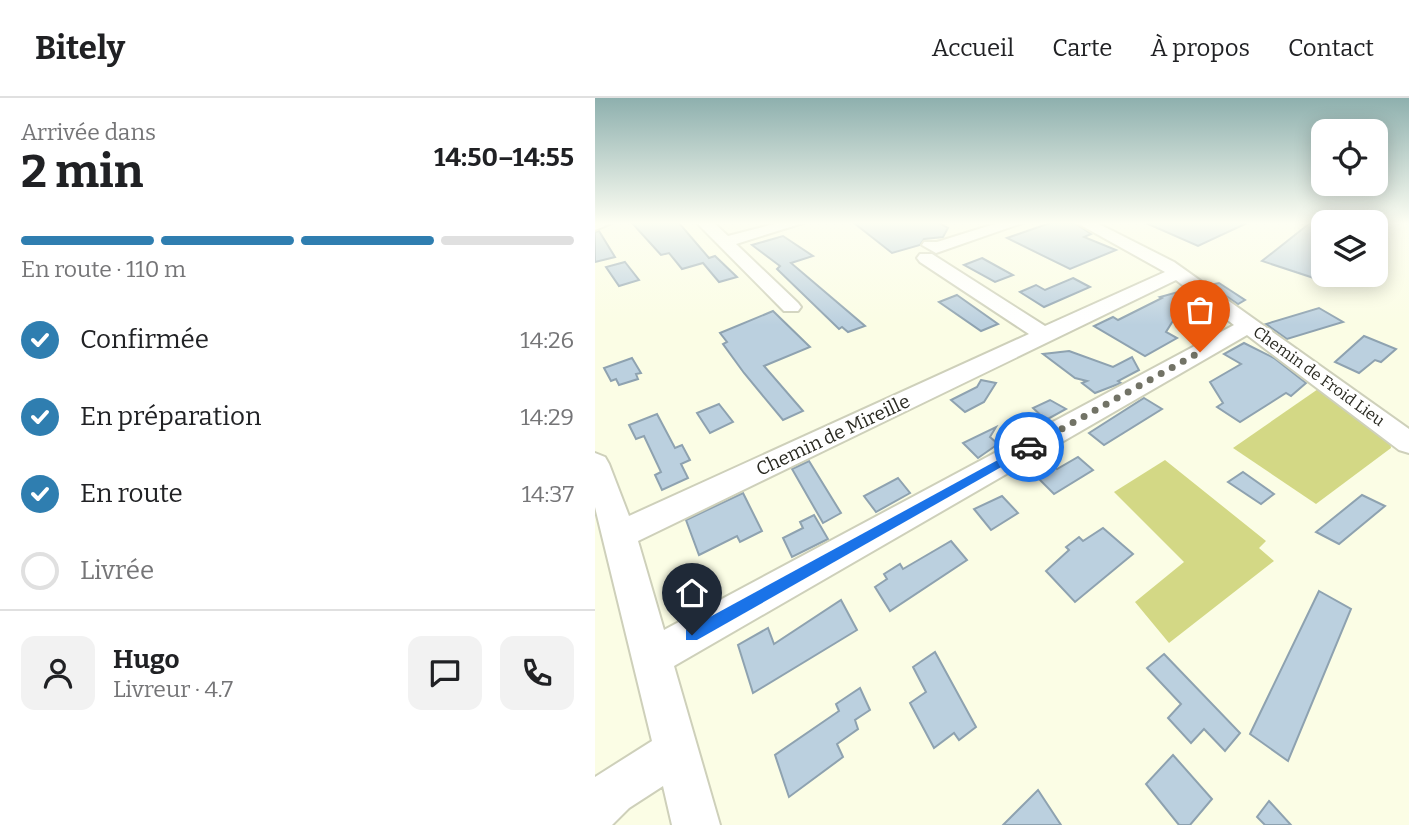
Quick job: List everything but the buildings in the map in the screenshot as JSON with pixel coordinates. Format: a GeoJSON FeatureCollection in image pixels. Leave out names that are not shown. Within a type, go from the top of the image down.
{"type":"FeatureCollection","features":[{"type":"Feature","properties":{"kind":"street"},"geometry":{"type":"LineString","coordinates":[[741,257],[791,307]]}},
{"type":"Feature","properties":{"kind":"street"},"geometry":{"type":"LineString","coordinates":[[936,257],[1046,336]]}},
{"type":"Feature","properties":{"kind":"street","name":"Chemin de Froid Lieu"},"geometry":{"type":"LineString","coordinates":[[1147,257],[1177,273],[1409,443]]}},
{"type":"Feature","properties":{"kind":"street","name":"Chemin de Mireille"},"geometry":{"type":"LineString","coordinates":[[620,535],[1177,273]]}},
{"type":"Feature","properties":{"kind":"street"},"geometry":{"type":"LineString","coordinates":[[653,657],[1249,325]]}},
{"type":"Feature","properties":{"kind":"street"},"geometry":{"type":"LineString","coordinates":[[596,471],[620,535],[695,825]]}},
{"type":"Feature","properties":{"kind":"street"},"geometry":{"type":"LineString","coordinates":[[595,809],[613,792],[676,751]]}},
{"type":"Feature","properties":{"kind":"green space"},"geometry":{"type":"Polygon","coordinates":[[[1321,387],[1389,434],[1391,448],[1316,504],[1233,448],[1321,387]]]}},
{"type":"Feature","properties":{"kind":"green space"},"geometry":{"type":"Polygon","coordinates":[[[1165,460],[1266,541],[1259,548],[1274,561],[1169,643],[1135,602],[1184,562],[1114,492],[1165,460]]]}},
{"type":"Feature","properties":{"kind":"way so far"},"geometry":{"type":"LineString","coordinates":[[1029,447],[1200,352]]}},
{"type":"Feature","properties":{"kind":"route"},"geometry":{"type":"LineString","coordinates":[[692,635],[1029,447]]}}]}
